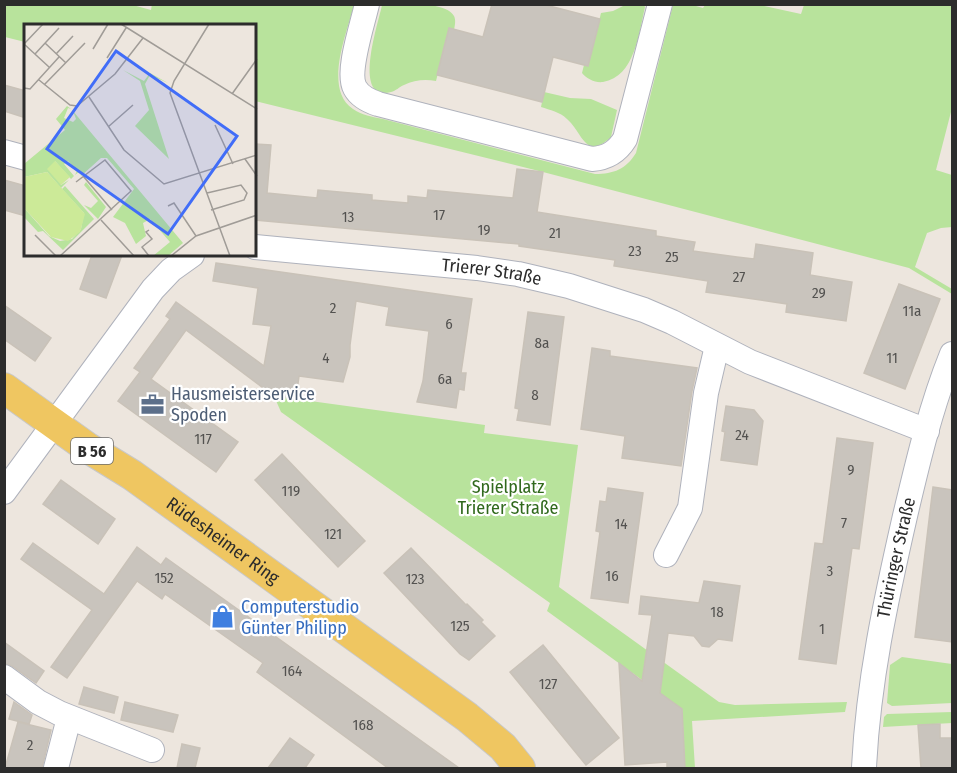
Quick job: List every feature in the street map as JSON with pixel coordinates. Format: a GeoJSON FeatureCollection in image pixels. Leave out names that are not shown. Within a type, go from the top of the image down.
{"type":"FeatureCollection","features":[{"type":"Feature","properties":{"kind":"main road","name":"Rüdesheimer Ring"},"geometry":{"type":"LineString","coordinates":[[4,388],[139,481],[467,717],[503,747],[520,768]]}},
{"type":"Feature","properties":{"kind":"street"},"geometry":{"type":"LineString","coordinates":[[367,4],[352,79],[354,87],[366,99],[592,159],[602,159],[619,149],[625,139],[660,4]]}},
{"type":"Feature","properties":{"kind":"street"},"geometry":{"type":"LineString","coordinates":[[4,152],[24,157]]}},
{"type":"Feature","properties":{"kind":"street","name":"Trierer Straße"},"geometry":{"type":"LineString","coordinates":[[256,247],[477,268],[544,279],[644,310],[772,371],[927,431]]}},
{"type":"Feature","properties":{"kind":"street"},"geometry":{"type":"LineString","coordinates":[[4,492],[153,290],[171,270],[191,256]]}},
{"type":"Feature","properties":{"kind":"street"},"geometry":{"type":"LineString","coordinates":[[666,555],[690,508],[706,393],[717,346]]}},
{"type":"Feature","properties":{"kind":"street","name":"Thüringer Straße"},"geometry":{"type":"LineString","coordinates":[[864,768],[870,705],[886,602],[909,498],[927,431],[952,354]]}},
{"type":"Feature","properties":{"kind":"street"},"geometry":{"type":"LineString","coordinates":[[4,677],[47,707],[152,750]]}},
{"type":"Feature","properties":{"kind":"street"},"geometry":{"type":"LineString","coordinates":[[56,768],[69,717]]}},
{"type":"Feature","properties":{"kind":"green space"},"geometry":{"type":"Polygon","coordinates":[[[129,4],[151,10],[152,4],[354,5],[343,45],[338,75],[344,100],[353,109],[367,116],[595,174],[619,170],[636,153],[673,5],[696,5],[703,8],[705,5],[760,5],[801,14],[804,5],[952,5],[952,108],[936,170],[952,175],[952,227],[927,233],[915,267],[952,289],[952,294],[909,268],[543,172],[256,101],[256,24],[24,24],[24,42],[5,37],[4,5],[129,4]]]}},
{"type":"Feature","properties":{"kind":"green space"},"geometry":{"type":"Polygon","coordinates":[[[382,5],[432,5],[449,11],[454,16],[454,30],[449,29],[436,81],[416,81],[391,92],[379,92],[372,85],[370,59],[382,5]]]}},
{"type":"Feature","properties":{"kind":"green space"},"geometry":{"type":"Polygon","coordinates":[[[625,5],[644,5],[645,7],[634,52],[629,63],[614,78],[603,82],[591,80],[582,73],[584,65],[588,66],[601,13],[613,11],[625,5]]]}},
{"type":"Feature","properties":{"kind":"green space"},"geometry":{"type":"Polygon","coordinates":[[[544,92],[570,98],[591,99],[617,110],[611,137],[602,144],[590,146],[564,117],[541,107],[544,92]]]}},
{"type":"Feature","properties":{"kind":"green space","name":"Spielplatz Trierer Straße"},"geometry":{"type":"Polygon","coordinates":[[[274,396],[485,425],[484,433],[578,445],[559,587],[719,702],[735,705],[847,702],[845,712],[692,721],[695,768],[685,768],[682,709],[547,611],[550,603],[281,412],[274,396]]]}},
{"type":"Feature","properties":{"kind":"green space"},"geometry":{"type":"Polygon","coordinates":[[[902,657],[952,664],[952,703],[892,706],[887,703],[890,665],[902,657]]]}},
{"type":"Feature","properties":{"kind":"green space"},"geometry":{"type":"Polygon","coordinates":[[[952,712],[952,723],[883,727],[884,717],[887,714],[952,712]]]}},
{"type":"Feature","properties":{"kind":"building"},"geometry":{"type":"Polygon","coordinates":[[[492,4],[542,4],[600,19],[588,66],[553,57],[542,102],[437,75],[449,28],[483,37],[492,4]]]}},
{"type":"Feature","properties":{"kind":"building"},"geometry":{"type":"Polygon","coordinates":[[[4,85],[24,90],[24,117],[4,111],[4,85]]]}},
{"type":"Feature","properties":{"kind":"building"},"geometry":{"type":"Polygon","coordinates":[[[256,144],[271,145],[267,193],[317,198],[318,190],[372,195],[372,200],[408,203],[408,196],[427,198],[428,190],[513,198],[517,169],[543,172],[537,212],[656,231],[656,236],[695,242],[693,251],[754,259],[756,244],[813,253],[810,275],[852,282],[846,321],[786,312],[787,304],[706,292],[708,281],[614,266],[615,260],[519,246],[519,244],[256,220],[256,144]]]}},
{"type":"Feature","properties":{"kind":"building"},"geometry":{"type":"Polygon","coordinates":[[[4,180],[24,185],[24,215],[4,210],[4,180]]]}},
{"type":"Feature","properties":{"kind":"building"},"geometry":{"type":"Polygon","coordinates":[[[92,256],[122,256],[106,298],[80,289],[92,256]]]}},
{"type":"Feature","properties":{"kind":"building"},"geometry":{"type":"Polygon","coordinates":[[[216,263],[472,299],[461,373],[466,373],[464,390],[459,389],[456,408],[417,402],[423,381],[429,331],[386,325],[389,307],[356,301],[350,357],[343,382],[299,376],[296,399],[274,396],[186,330],[151,379],[238,442],[216,472],[118,401],[140,372],[134,368],[170,319],[166,316],[176,302],[264,366],[271,326],[253,324],[258,288],[213,281],[216,263]]]}},
{"type":"Feature","properties":{"kind":"building"},"geometry":{"type":"Polygon","coordinates":[[[899,284],[940,299],[905,389],[864,373],[899,284]]]}},
{"type":"Feature","properties":{"kind":"building"},"geometry":{"type":"Polygon","coordinates":[[[4,305],[51,338],[35,361],[4,339],[4,305]]]}},
{"type":"Feature","properties":{"kind":"building"},"geometry":{"type":"Polygon","coordinates":[[[528,312],[564,317],[550,425],[517,420],[519,409],[515,408],[528,312]]]}},
{"type":"Feature","properties":{"kind":"building"},"geometry":{"type":"Polygon","coordinates":[[[592,348],[610,351],[610,356],[697,368],[681,466],[622,458],[625,436],[581,429],[592,348]]]}},
{"type":"Feature","properties":{"kind":"building"},"geometry":{"type":"Polygon","coordinates":[[[726,406],[754,410],[763,421],[757,465],[721,460],[726,406]]]}},
{"type":"Feature","properties":{"kind":"building"},"geometry":{"type":"Polygon","coordinates":[[[837,438],[873,443],[859,549],[852,548],[836,664],[799,659],[815,543],[823,544],[837,438]]]}},
{"type":"Feature","properties":{"kind":"building"},"geometry":{"type":"Polygon","coordinates":[[[282,454],[365,541],[338,567],[255,480],[282,454]]]}},
{"type":"Feature","properties":{"kind":"building"},"geometry":{"type":"Polygon","coordinates":[[[61,480],[115,519],[98,544],[43,504],[61,480]]]}},
{"type":"Feature","properties":{"kind":"building"},"geometry":{"type":"Polygon","coordinates":[[[933,487],[952,490],[952,642],[915,637],[933,487]]]}},
{"type":"Feature","properties":{"kind":"building"},"geometry":{"type":"Polygon","coordinates":[[[608,488],[643,493],[628,603],[591,598],[600,532],[596,531],[600,501],[606,502],[608,488]]]}},
{"type":"Feature","properties":{"kind":"building"},"geometry":{"type":"Polygon","coordinates":[[[33,543],[104,594],[137,547],[161,565],[166,558],[459,768],[388,768],[257,672],[263,663],[165,594],[162,599],[137,581],[67,678],[51,667],[92,610],[21,559],[33,543]]]}},
{"type":"Feature","properties":{"kind":"building"},"geometry":{"type":"Polygon","coordinates":[[[411,548],[483,620],[481,622],[495,636],[469,660],[460,654],[384,573],[411,548]]]}},
{"type":"Feature","properties":{"kind":"building"},"geometry":{"type":"Polygon","coordinates":[[[704,581],[740,586],[732,641],[718,639],[709,647],[702,646],[694,636],[668,633],[660,693],[682,709],[685,768],[667,768],[667,762],[625,765],[619,663],[642,681],[652,615],[639,614],[641,596],[699,603],[704,581]]]}},
{"type":"Feature","properties":{"kind":"building"},"geometry":{"type":"Polygon","coordinates":[[[4,642],[44,671],[36,683],[4,663],[4,642]]]}},
{"type":"Feature","properties":{"kind":"building"},"geometry":{"type":"Polygon","coordinates":[[[543,645],[619,738],[586,765],[510,672],[543,645]]]}},
{"type":"Feature","properties":{"kind":"building"},"geometry":{"type":"Polygon","coordinates":[[[84,687],[118,697],[114,713],[79,704],[84,687]]]}},
{"type":"Feature","properties":{"kind":"building"},"geometry":{"type":"Polygon","coordinates":[[[14,702],[32,715],[29,724],[9,719],[14,702]]]}},
{"type":"Feature","properties":{"kind":"building"},"geometry":{"type":"Polygon","coordinates":[[[125,702],[178,715],[173,732],[121,720],[125,702]]]}},
{"type":"Feature","properties":{"kind":"building"},"geometry":{"type":"Polygon","coordinates":[[[18,722],[51,730],[42,768],[5,768],[18,722]]]}},
{"type":"Feature","properties":{"kind":"building"},"geometry":{"type":"Polygon","coordinates":[[[940,724],[940,738],[952,738],[952,768],[921,768],[918,725],[940,724]]]}},
{"type":"Feature","properties":{"kind":"building"},"geometry":{"type":"Polygon","coordinates":[[[290,738],[314,755],[305,768],[268,768],[290,738]]]}},
{"type":"Feature","properties":{"kind":"building"},"geometry":{"type":"Polygon","coordinates":[[[182,744],[200,748],[195,768],[177,768],[182,744]]]}},
{"type":"Feature","properties":{"kind":"place","name":"Hausmeisterservice Spoden"},"geometry":{"type":"Point","coordinates":[153,404]}},
{"type":"Feature","properties":{"kind":"place","name":"Computerstudio Günter Philipp"},"geometry":{"type":"Point","coordinates":[223,617]}}]}
